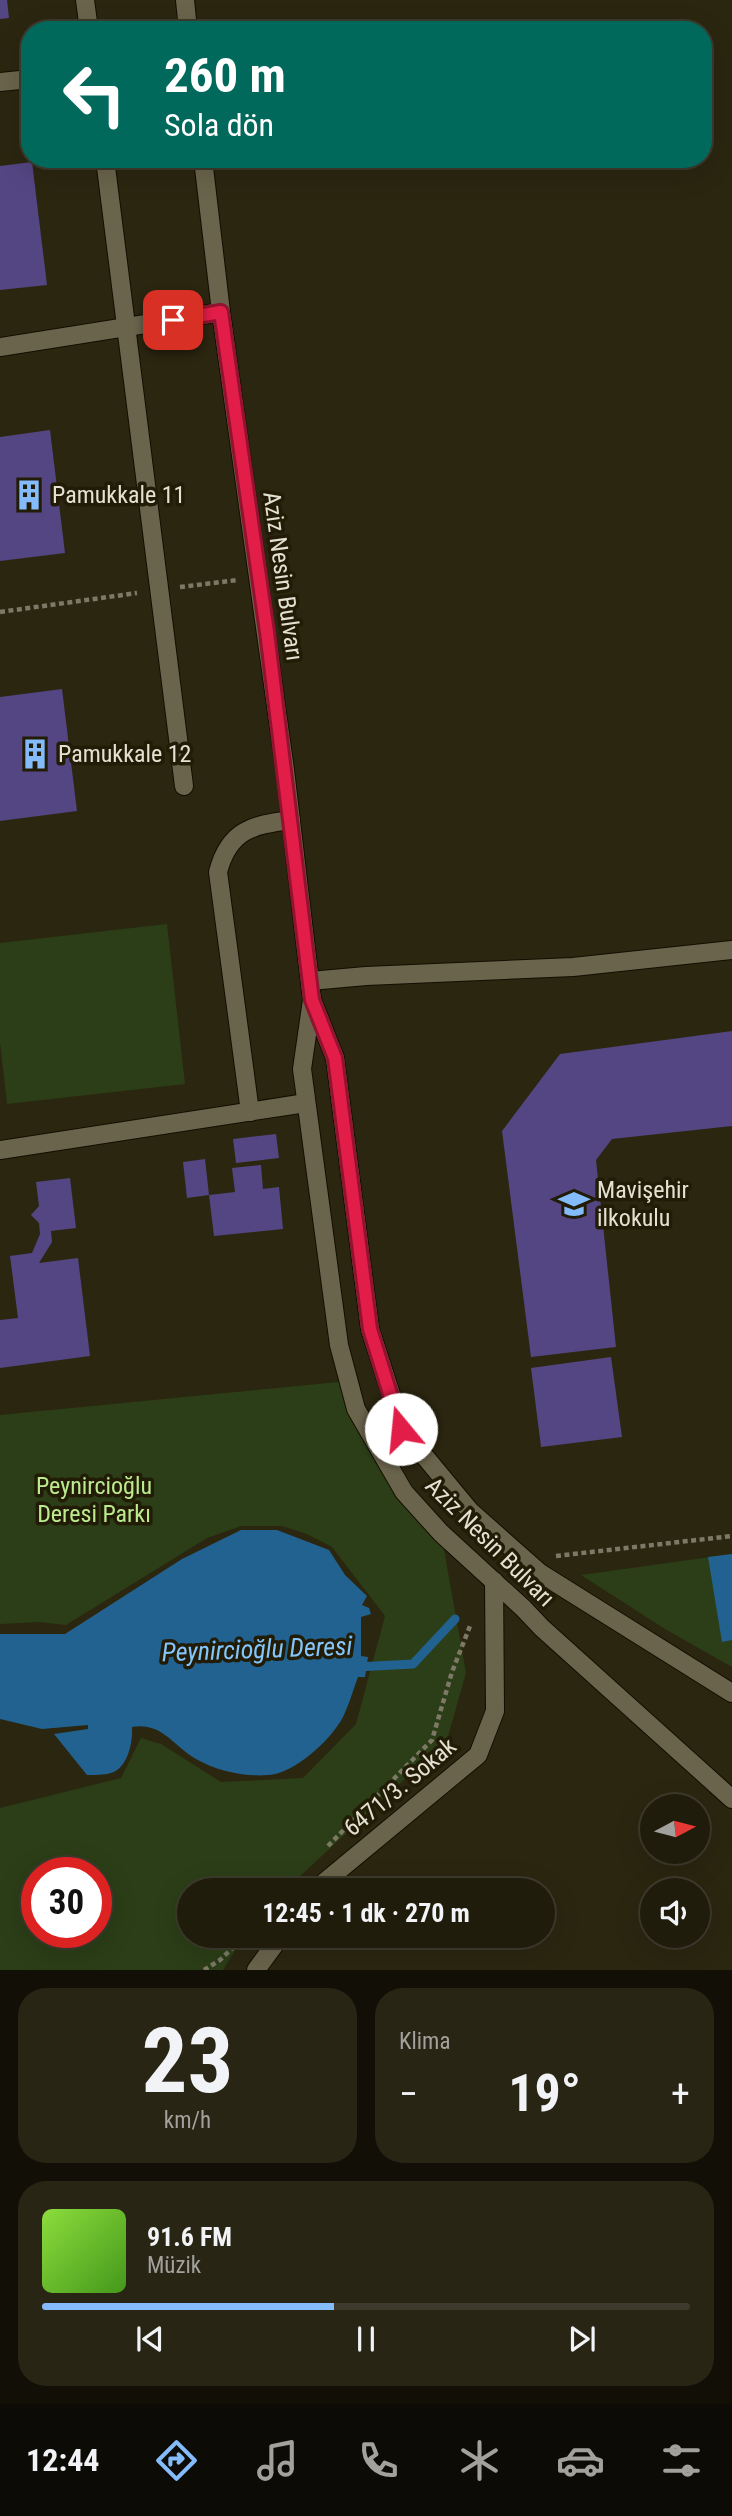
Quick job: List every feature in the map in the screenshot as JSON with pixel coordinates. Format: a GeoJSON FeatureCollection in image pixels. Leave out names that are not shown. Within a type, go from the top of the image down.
{"type":"FeatureCollection","features":[{"type":"Feature","properties":{"kind":"street"},"geometry":{"type":"LineString","coordinates":[[85,0],[88,21]]}},
{"type":"Feature","properties":{"kind":"street"},"geometry":{"type":"LineString","coordinates":[[185,0],[187,21]]}},
{"type":"Feature","properties":{"kind":"street"},"geometry":{"type":"LineString","coordinates":[[0,82],[21,80]]}},
{"type":"Feature","properties":{"kind":"street"},"geometry":{"type":"LineString","coordinates":[[106,168],[184,786]]}},
{"type":"Feature","properties":{"kind":"street","name":"Aziz Nesin Bulvarı"},"geometry":{"type":"LineString","coordinates":[[204,168],[310,981],[312,1000],[302,1069],[306,1103],[339,1345],[356,1409],[404,1492],[441,1533],[523,1608],[542,1629],[732,1799]]}},
{"type":"Feature","properties":{"kind":"street"},"geometry":{"type":"LineString","coordinates":[[0,347],[221,312]]}},
{"type":"Feature","properties":{"kind":"street"},"geometry":{"type":"LineString","coordinates":[[250,1112],[218,872],[222,857],[238,835],[260,824],[291,820]]}},
{"type":"Feature","properties":{"kind":"street"},"geometry":{"type":"LineString","coordinates":[[310,981],[573,967],[732,950]]}},
{"type":"Feature","properties":{"kind":"street","name":"Aziz Nesin Bulvarı"},"geometry":{"type":"LineString","coordinates":[[312,1000],[335,1058],[370,1329],[401,1429],[470,1511],[532,1566],[732,1693]]}},
{"type":"Feature","properties":{"kind":"street"},"geometry":{"type":"LineString","coordinates":[[0,1150],[306,1103]]}},
{"type":"Feature","properties":{"kind":"street","name":"6471/3. Sokak"},"geometry":{"type":"LineString","coordinates":[[329,1878],[478,1755],[495,1711],[494,1581]]}},
{"type":"Feature","properties":{"kind":"street"},"geometry":{"type":"LineString","coordinates":[[256,1970],[272,1948]]}},
{"type":"Feature","properties":{"kind":"path"},"geometry":{"type":"LineString","coordinates":[[0,612],[259,577]]}},
{"type":"Feature","properties":{"kind":"path"},"geometry":{"type":"LineString","coordinates":[[532,1566],[540,1558],[732,1536]]}},
{"type":"Feature","properties":{"kind":"path"},"geometry":{"type":"LineString","coordinates":[[322,1852],[432,1740],[452,1672],[470,1627],[494,1604]]}},
{"type":"Feature","properties":{"kind":"path"},"geometry":{"type":"LineString","coordinates":[[204,1970],[232,1948]]}},
{"type":"Feature","properties":{"kind":"green space"},"geometry":{"type":"Polygon","coordinates":[[[167,924],[185,1084],[7,1104],[0,1042],[0,943],[167,924]]]}},
{"type":"Feature","properties":{"kind":"green space","name":"Peynircioğlu Deresi Parkı"},"geometry":{"type":"Polygon","coordinates":[[[349,1381],[441,1533],[466,1673],[447,1740],[298,1878],[177,1878],[177,1948],[237,1948],[223,1970],[0,1970],[0,1808],[121,1778],[141,1738],[161,1744],[221,1782],[303,1778],[356,1724],[385,1616],[332,1547],[307,1534],[282,1526],[241,1526],[207,1538],[66,1625],[38,1622],[0,1624],[0,1415],[349,1381]]]}},
{"type":"Feature","properties":{"kind":"green space"},"geometry":{"type":"Polygon","coordinates":[[[732,1554],[732,1667],[665,1629],[581,1575],[732,1554]]]}},
{"type":"Feature","properties":{"kind":"water"},"geometry":{"type":"Polygon","coordinates":[[[241,1530],[277,1530],[329,1550],[345,1575],[367,1596],[362,1605],[369,1608],[371,1614],[361,1617],[361,1656],[368,1657],[365,1677],[358,1677],[343,1717],[330,1736],[311,1754],[278,1773],[240,1774],[196,1759],[159,1731],[142,1726],[132,1727],[132,1740],[122,1766],[111,1773],[87,1775],[54,1734],[88,1729],[88,1725],[42,1729],[0,1719],[0,1634],[65,1634],[182,1559],[241,1530]]]}},
{"type":"Feature","properties":{"kind":"water"},"geometry":{"type":"Polygon","coordinates":[[[732,1554],[732,1640],[722,1642],[708,1557],[732,1554]]]}},
{"type":"Feature","properties":{"kind":"building"},"geometry":{"type":"Polygon","coordinates":[[[0,0],[7,0],[9,18],[0,19],[0,0]]]}},
{"type":"Feature","properties":{"kind":"building"},"geometry":{"type":"Polygon","coordinates":[[[21,163],[21,168],[33,168],[47,285],[0,290],[0,166],[21,163]]]}},
{"type":"Feature","properties":{"kind":"building","name":"Pamukkale 11"},"geometry":{"type":"Polygon","coordinates":[[[50,430],[65,553],[0,561],[0,437],[50,430]]]}},
{"type":"Feature","properties":{"kind":"building","name":"Pamukkale 12"},"geometry":{"type":"Polygon","coordinates":[[[62,689],[77,811],[0,821],[0,697],[62,689]]]}},
{"type":"Feature","properties":{"kind":"building"},"geometry":{"type":"Polygon","coordinates":[[[732,1031],[732,1126],[612,1139],[596,1160],[616,1347],[531,1357],[502,1131],[560,1054],[732,1031]]]}},
{"type":"Feature","properties":{"kind":"building"},"geometry":{"type":"Polygon","coordinates":[[[276,1134],[279,1158],[236,1163],[233,1139],[276,1134]]]}},
{"type":"Feature","properties":{"kind":"building"},"geometry":{"type":"Polygon","coordinates":[[[205,1159],[209,1195],[187,1198],[183,1162],[205,1159]]]}},
{"type":"Feature","properties":{"kind":"building"},"geometry":{"type":"Polygon","coordinates":[[[261,1165],[263,1189],[279,1187],[283,1229],[214,1236],[209,1195],[235,1192],[232,1168],[261,1165]]]}},
{"type":"Feature","properties":{"kind":"building"},"geometry":{"type":"Polygon","coordinates":[[[70,1178],[76,1228],[51,1231],[52,1242],[39,1263],[78,1258],[90,1356],[0,1368],[0,1320],[18,1318],[10,1256],[32,1253],[40,1234],[39,1223],[31,1215],[39,1206],[36,1182],[70,1178]]]}},
{"type":"Feature","properties":{"kind":"building"},"geometry":{"type":"Polygon","coordinates":[[[611,1357],[622,1437],[541,1447],[531,1368],[611,1357]]]}},
{"type":"Feature","properties":{"kind":"waterway","name":"Peynircioğlu Deresi"},"geometry":{"type":"LineString","coordinates":[[357,1667],[413,1664],[455,1619]]}},
{"type":"Feature","properties":{"kind":"place","name":"Pamukkale 11"},"geometry":{"type":"Point","coordinates":[29,495]}},
{"type":"Feature","properties":{"kind":"place","name":"Pamukkale 12"},"geometry":{"type":"Point","coordinates":[35,754]}},
{"type":"Feature","properties":{"kind":"place","name":"Mavişehir ilkokulu"},"geometry":{"type":"Point","coordinates":[574,1204]}},
{"type":"Feature","properties":{"kind":"route"},"geometry":{"type":"LineString","coordinates":[[173,320],[221,312],[267,632],[312,1000],[335,1058],[370,1329],[401,1429]]}}]}
